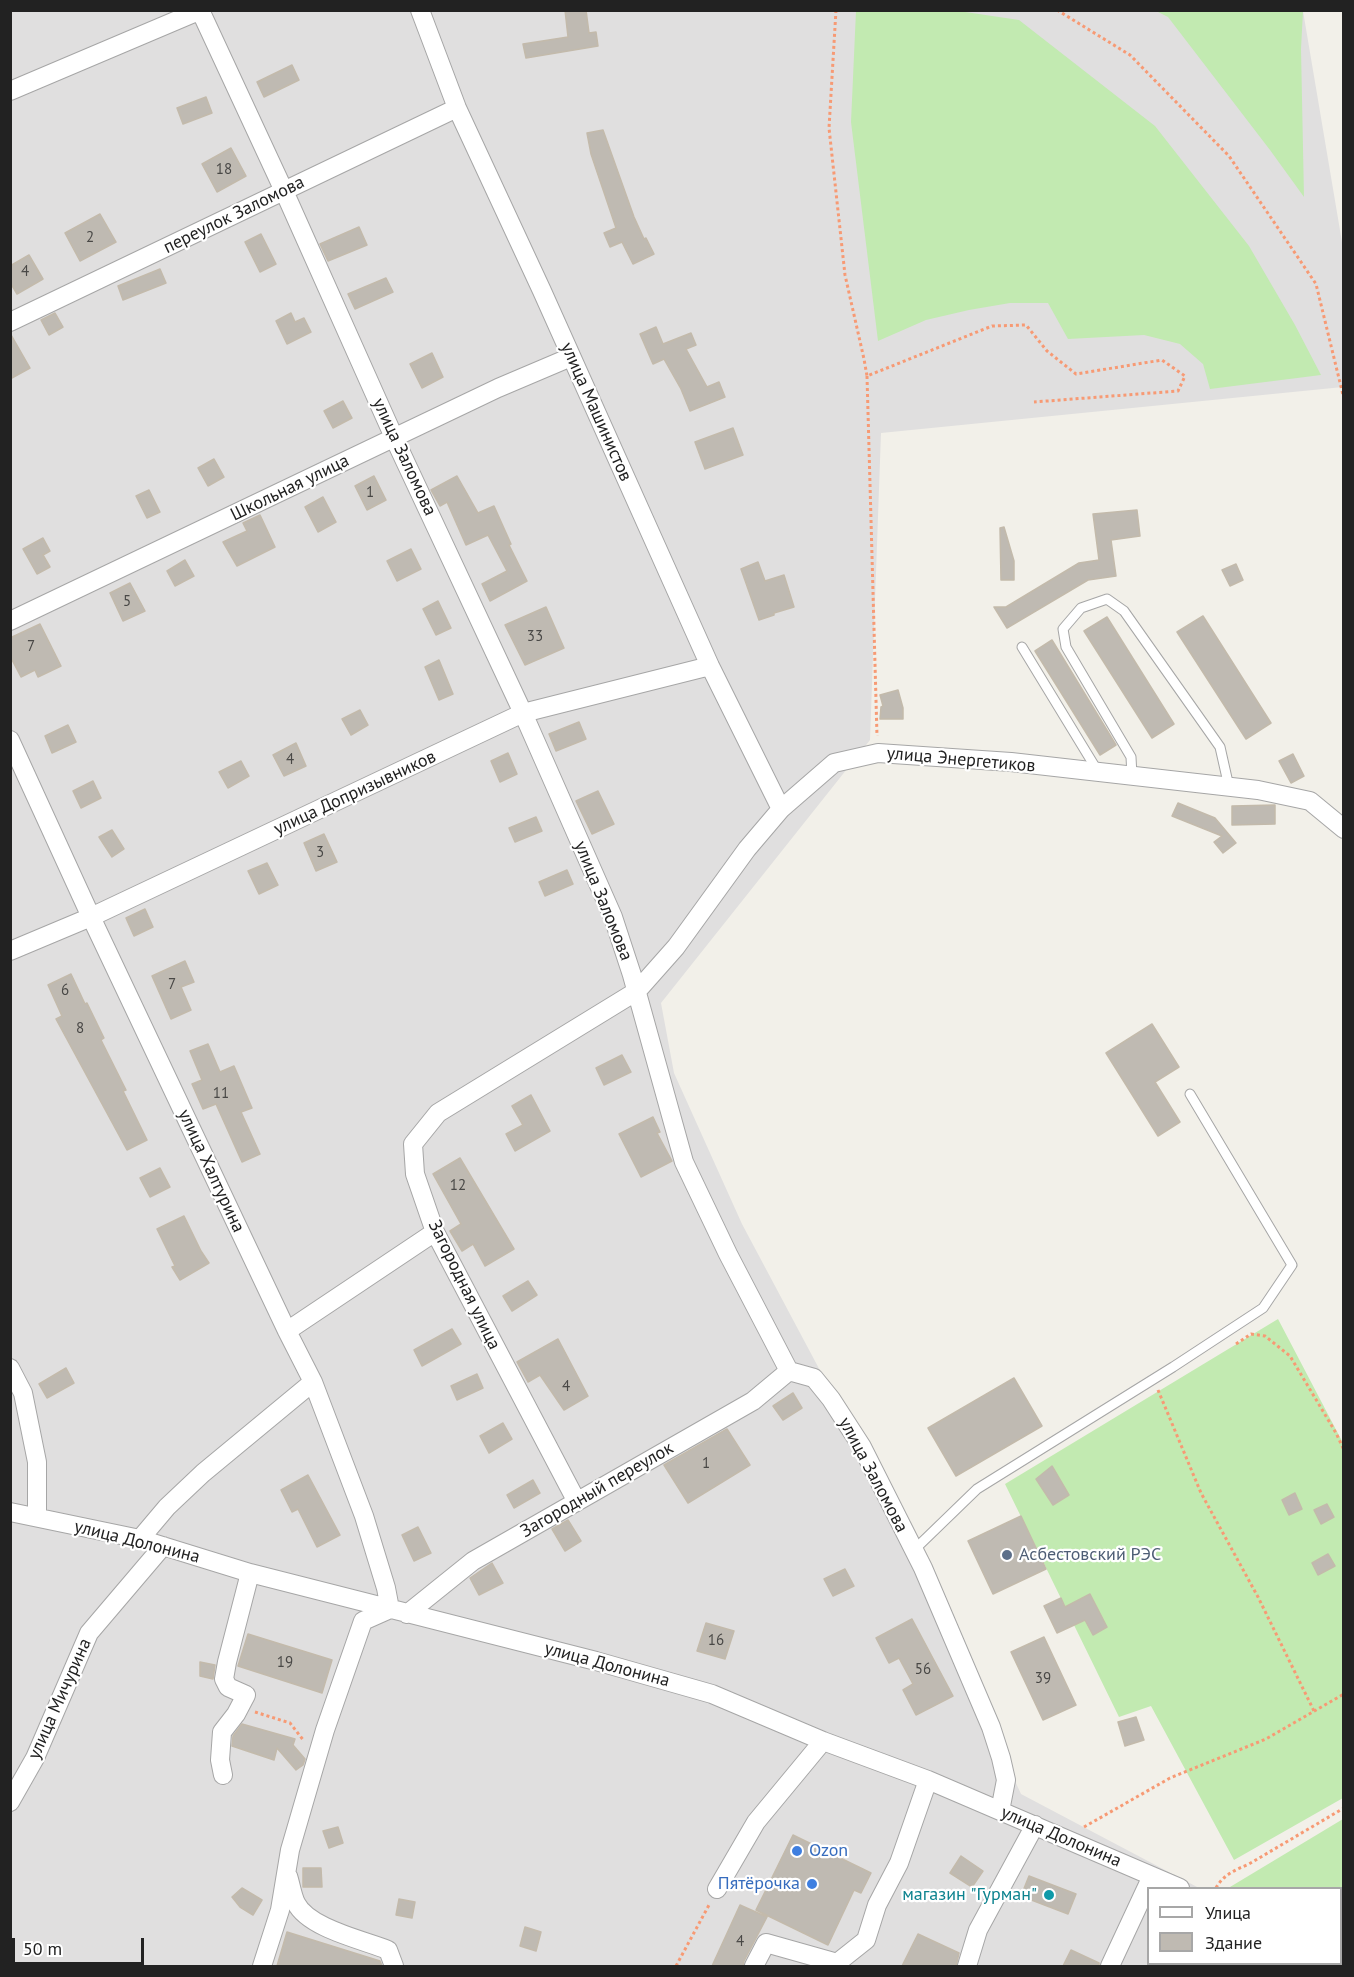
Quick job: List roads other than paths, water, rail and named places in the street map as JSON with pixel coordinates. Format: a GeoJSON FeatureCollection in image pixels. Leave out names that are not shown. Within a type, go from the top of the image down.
{"type":"FeatureCollection","features":[{"type":"Feature","properties":{"kind":"street","name":"улица Машинистов"},"geometry":{"type":"LineString","coordinates":[[420,10],[458,108],[710,666],[781,809]]}},
{"type":"Feature","properties":{"kind":"street"},"geometry":{"type":"LineString","coordinates":[[10,92],[200,11]]}},
{"type":"Feature","properties":{"kind":"street","name":"улица Заломова"},"geometry":{"type":"LineString","coordinates":[[200,11],[284,191],[394,438],[523,713],[613,917],[684,1162],[728,1254],[789,1371],[814,1378],[831,1399],[862,1447],[914,1550],[991,1727],[1006,1780],[1000,1810]]}},
{"type":"Feature","properties":{"kind":"street","name":"переулок Заломова"},"geometry":{"type":"LineString","coordinates":[[10,322],[458,108]]}},
{"type":"Feature","properties":{"kind":"street","name":"Школьная улица"},"geometry":{"type":"LineString","coordinates":[[10,621],[498,387],[571,357]]}},
{"type":"Feature","properties":{"kind":"street","name":"улица Допризывников"},"geometry":{"type":"LineString","coordinates":[[10,951],[91,917],[523,713],[710,666]]}},
{"type":"Feature","properties":{"kind":"street","name":"улица Халтурина"},"geometry":{"type":"LineString","coordinates":[[10,740],[286,1331],[313,1382],[364,1515],[386,1588],[399,1612]]}},
{"type":"Feature","properties":{"kind":"street","name":"улица Энергетиков"},"geometry":{"type":"LineString","coordinates":[[636,991],[676,947],[747,849],[781,809],[834,763],[878,753],[1011,762],[1258,790],[1310,801],[1344,829]]}},
{"type":"Feature","properties":{"kind":"street","name":"Загородная улица"},"geometry":{"type":"LineString","coordinates":[[577,1502],[435,1232],[415,1174],[413,1144],[438,1113],[636,991]]}},
{"type":"Feature","properties":{"kind":"street"},"geometry":{"type":"LineString","coordinates":[[286,1331],[435,1232]]}},
{"type":"Feature","properties":{"kind":"street"},"geometry":{"type":"LineString","coordinates":[[10,1368],[23,1393],[37,1462],[37,1517]]}},
{"type":"Feature","properties":{"kind":"street","name":"Загородный переулок"},"geometry":{"type":"LineString","coordinates":[[262,1966],[280,1910],[290,1850],[315,1764],[363,1621],[399,1612],[473,1561],[753,1401],[789,1371]]}},
{"type":"Feature","properties":{"kind":"street"},"geometry":{"type":"LineString","coordinates":[[140,1539],[167,1506],[203,1473],[313,1382]]}},
{"type":"Feature","properties":{"kind":"street","name":"улица Долонина"},"geometry":{"type":"LineString","coordinates":[[10,1512],[140,1539],[250,1573],[596,1661],[712,1694],[824,1741],[928,1780],[1178,1887]]}},
{"type":"Feature","properties":{"kind":"street","name":"улица Мичурина"},"geometry":{"type":"LineString","coordinates":[[10,1802],[35,1758],[88,1633],[163,1546]]}},
{"type":"Feature","properties":{"kind":"street"},"geometry":{"type":"LineString","coordinates":[[223,1775],[220,1760],[222,1732],[246,1695],[228,1687],[224,1679],[250,1573]]}},
{"type":"Feature","properties":{"kind":"street"},"geometry":{"type":"LineString","coordinates":[[717,1889],[756,1822],[824,1741]]}},
{"type":"Feature","properties":{"kind":"street"},"geometry":{"type":"LineString","coordinates":[[754,1966],[766,1943],[837,1963],[866,1940],[877,1905],[902,1854],[928,1780]]}},
{"type":"Feature","properties":{"kind":"street"},"geometry":{"type":"LineString","coordinates":[[967,1966],[978,1930],[1035,1825]]}},
{"type":"Feature","properties":{"kind":"street"},"geometry":{"type":"LineString","coordinates":[[287,1871],[297,1905],[310,1919],[327,1929],[388,1950],[394,1966]]}},
{"type":"Feature","properties":{"kind":"street"},"geometry":{"type":"LineString","coordinates":[[1110,1966],[1152,1876]]}},
{"type":"Feature","properties":{"kind":"lane"},"geometry":{"type":"LineString","coordinates":[[1132,776],[1131,757],[1066,647],[1063,629],[1081,608],[1107,599],[1124,611],[1220,747],[1229,787]]}},
{"type":"Feature","properties":{"kind":"lane"},"geometry":{"type":"LineString","coordinates":[[1022,647],[1098,772]]}},
{"type":"Feature","properties":{"kind":"lane"},"geometry":{"type":"LineString","coordinates":[[914,1550],[977,1488],[1173,1367],[1263,1308],[1292,1265],[1190,1094]]}},
{"type":"Feature","properties":{"kind":"place","name":"Асбестовский РЭС"},"geometry":{"type":"Point","coordinates":[1007,1555]}},
{"type":"Feature","properties":{"kind":"place","name":"Ozon"},"geometry":{"type":"Point","coordinates":[797,1851]}},
{"type":"Feature","properties":{"kind":"place","name":"Пятёрочка"},"geometry":{"type":"Point","coordinates":[812,1884]}},
{"type":"Feature","properties":{"kind":"place","name":"магазин \"Гурман\""},"geometry":{"type":"Point","coordinates":[1049,1895]}}]}
